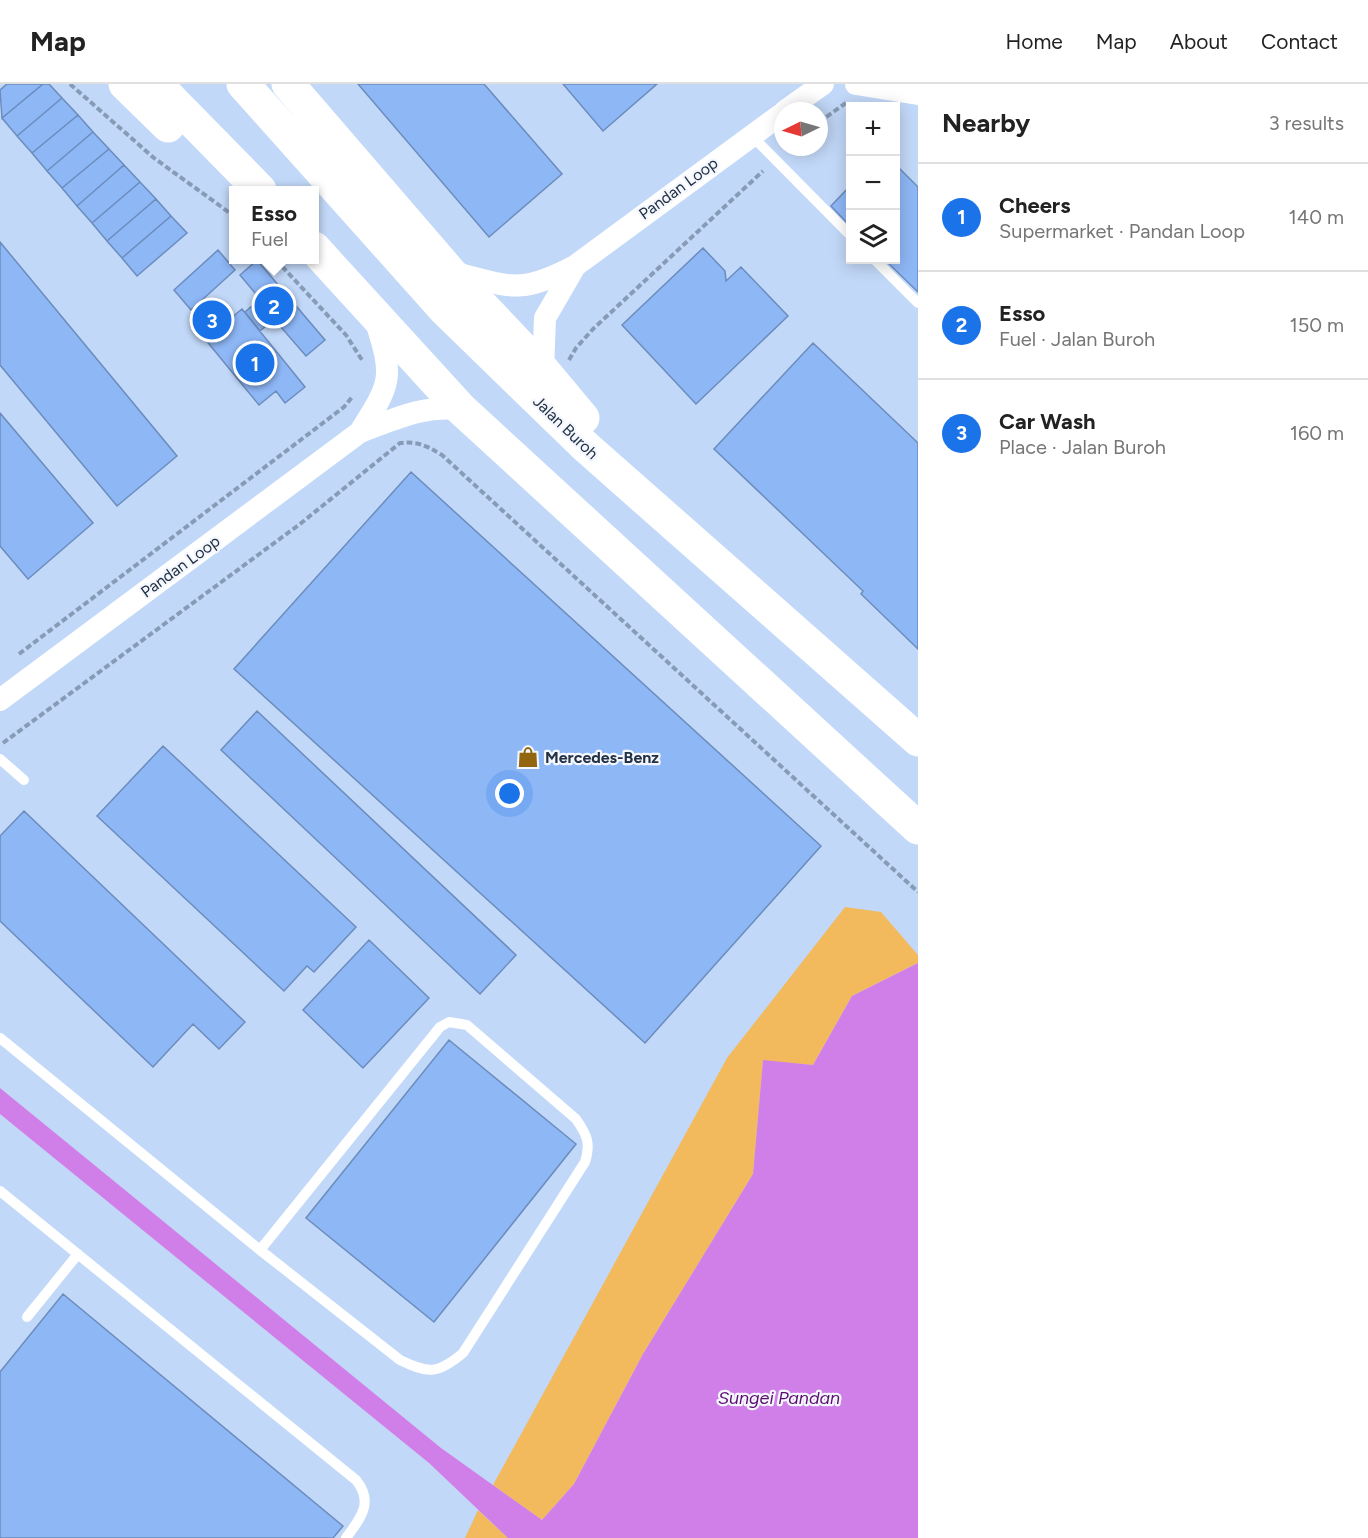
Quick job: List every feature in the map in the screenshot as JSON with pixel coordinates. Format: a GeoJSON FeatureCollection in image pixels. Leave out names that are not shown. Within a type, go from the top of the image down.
{"type":"FeatureCollection","features":[{"type":"Feature","properties":{"kind":"highway"},"geometry":{"type":"LineString","coordinates":[[125,84],[173,132],[198,144],[218,147]]}},
{"type":"Feature","properties":{"kind":"highway"},"geometry":{"type":"LineString","coordinates":[[156,84],[256,186]]}},
{"type":"Feature","properties":{"kind":"highway","name":"Jalan Buroh"},"geometry":{"type":"LineString","coordinates":[[243,84],[445,310],[586,447],[913,736]]}},
{"type":"Feature","properties":{"kind":"highway"},"geometry":{"type":"LineString","coordinates":[[288,84],[450,272],[553,382],[590,427],[586,447]]}},
{"type":"Feature","properties":{"kind":"highway"},"geometry":{"type":"LineString","coordinates":[[319,253],[461,409],[918,828]]}},
{"type":"Feature","properties":{"kind":"street","name":"Pandan Loop"},"geometry":{"type":"LineString","coordinates":[[798,102],[823,84]]}},
{"type":"Feature","properties":{"kind":"street"},"geometry":{"type":"LineString","coordinates":[[856,84],[918,94]]}},
{"type":"Feature","properties":{"kind":"street","name":"Pandan Loop"},"geometry":{"type":"LineString","coordinates":[[450,272],[510,288],[531,285],[575,266],[774,119]]}},
{"type":"Feature","properties":{"kind":"street","name":"Pandan Loop"},"geometry":{"type":"LineString","coordinates":[[553,382],[545,318],[575,266]]}},
{"type":"Feature","properties":{"kind":"street","name":"Pandan Loop"},"geometry":{"type":"LineString","coordinates":[[360,432],[383,396],[389,362],[373,311]]}},
{"type":"Feature","properties":{"kind":"street","name":"Pandan Loop"},"geometry":{"type":"LineString","coordinates":[[0,700],[360,432],[416,410],[435,407],[461,409]]}},
{"type":"Feature","properties":{"kind":"lane"},"geometry":{"type":"LineString","coordinates":[[752,135],[846,231]]}},
{"type":"Feature","properties":{"kind":"lane"},"geometry":{"type":"LineString","coordinates":[[879,264],[918,303]]}},
{"type":"Feature","properties":{"kind":"lane"},"geometry":{"type":"LineString","coordinates":[[0,759],[24,780]]}},
{"type":"Feature","properties":{"kind":"lane"},"geometry":{"type":"LineString","coordinates":[[0,1038],[260,1250],[400,1360],[421,1370],[436,1371],[450,1364],[463,1353],[578,1173],[590,1146],[586,1134],[576,1119],[467,1025],[449,1022],[440,1027],[260,1250]]}},
{"type":"Feature","properties":{"kind":"lane"},"geometry":{"type":"LineString","coordinates":[[0,1191],[356,1480],[363,1489],[367,1503],[362,1516],[346,1538]]}},
{"type":"Feature","properties":{"kind":"lane"},"geometry":{"type":"LineString","coordinates":[[27,1317],[78,1254]]}},
{"type":"Feature","properties":{"kind":"path"},"geometry":{"type":"LineString","coordinates":[[70,84],[154,158],[229,212]]}},
{"type":"Feature","properties":{"kind":"path"},"geometry":{"type":"LineString","coordinates":[[553,382],[582,341],[726,203],[776,160]]}},
{"type":"Feature","properties":{"kind":"path"},"geometry":{"type":"LineString","coordinates":[[280,264],[346,335],[365,365]]}},
{"type":"Feature","properties":{"kind":"path"},"geometry":{"type":"LineString","coordinates":[[15,657],[344,407],[357,391]]}},
{"type":"Feature","properties":{"kind":"path"},"geometry":{"type":"LineString","coordinates":[[0,745],[300,524],[400,443],[412,442],[424,444],[442,455],[918,892]]}},
{"type":"Feature","properties":{"kind":"shaded area"},"geometry":{"type":"Polygon","coordinates":[[[845,907],[881,912],[918,955],[918,963],[852,996],[813,1065],[763,1061],[753,1174],[643,1354],[574,1484],[542,1520],[493,1485],[727,1058],[845,907]]]}},
{"type":"Feature","properties":{"kind":"shaded area"},"geometry":{"type":"Polygon","coordinates":[[[478,1510],[508,1538],[465,1538],[478,1510]]]}},
{"type":"Feature","properties":{"kind":"water","name":"Sungei Pandan"},"geometry":{"type":"Polygon","coordinates":[[[918,963],[918,1538],[508,1538],[429,1463],[0,1114],[0,1088],[441,1448],[542,1520],[574,1484],[643,1354],[753,1174],[763,1060],[813,1065],[852,996],[918,963]]]}},
{"type":"Feature","properties":{"kind":"building"},"geometry":{"type":"Polygon","coordinates":[[[7,84],[43,84],[2,118],[0,90],[7,84]]]}},
{"type":"Feature","properties":{"kind":"building"},"geometry":{"type":"Polygon","coordinates":[[[43,84],[49,84],[62,98],[17,136],[2,118],[43,84]]]}},
{"type":"Feature","properties":{"kind":"building"},"geometry":{"type":"Polygon","coordinates":[[[358,84],[484,84],[562,174],[489,237],[358,84]]]}},
{"type":"Feature","properties":{"kind":"building"},"geometry":{"type":"Polygon","coordinates":[[[563,84],[657,84],[603,131],[563,84]]]}},
{"type":"Feature","properties":{"kind":"building"},"geometry":{"type":"Polygon","coordinates":[[[62,98],[78,115],[32,153],[17,136],[62,98]]]}},
{"type":"Feature","properties":{"kind":"building"},"geometry":{"type":"Polygon","coordinates":[[[78,115],[93,132],[47,171],[32,153],[78,115]]]}},
{"type":"Feature","properties":{"kind":"building"},"geometry":{"type":"Polygon","coordinates":[[[93,132],[109,149],[62,188],[47,171],[93,132]]]}},
{"type":"Feature","properties":{"kind":"building"},"geometry":{"type":"Polygon","coordinates":[[[109,149],[124,165],[77,206],[62,188],[109,149]]]}},
{"type":"Feature","properties":{"kind":"building"},"geometry":{"type":"Polygon","coordinates":[[[124,165],[140,182],[92,223],[77,206],[124,165]]]}},
{"type":"Feature","properties":{"kind":"building"},"geometry":{"type":"Polygon","coordinates":[[[900,169],[918,187],[918,292],[889,264],[900,264],[900,169]]]}},
{"type":"Feature","properties":{"kind":"building"},"geometry":{"type":"Polygon","coordinates":[[[140,182],[156,199],[107,241],[92,223],[140,182]]]}},
{"type":"Feature","properties":{"kind":"building"},"geometry":{"type":"Polygon","coordinates":[[[846,190],[846,222],[831,206],[846,190]]]}},
{"type":"Feature","properties":{"kind":"building"},"geometry":{"type":"Polygon","coordinates":[[[156,199],[171,216],[122,258],[107,241],[156,199]]]}},
{"type":"Feature","properties":{"kind":"building"},"geometry":{"type":"Polygon","coordinates":[[[171,216],[187,233],[137,276],[122,258],[171,216]]]}},
{"type":"Feature","properties":{"kind":"building"},"geometry":{"type":"Polygon","coordinates":[[[0,242],[177,456],[117,506],[0,365],[0,242]]]}},
{"type":"Feature","properties":{"kind":"building"},"geometry":{"type":"Polygon","coordinates":[[[703,248],[725,271],[726,281],[741,267],[788,316],[696,404],[622,325],[703,248]]]}},
{"type":"Feature","properties":{"kind":"building"},"geometry":{"type":"Polygon","coordinates":[[[218,250],[235,270],[191,310],[174,290],[218,250]]]}},
{"type":"Feature","properties":{"kind":"building"},"geometry":{"type":"Polygon","coordinates":[[[252,264],[260,264],[325,340],[306,356],[274,319],[260,331],[245,312],[260,299],[240,275],[252,264]]]}},
{"type":"Feature","properties":{"kind":"building"},"geometry":{"type":"Polygon","coordinates":[[[218,300],[233,316],[205,339],[191,323],[218,300]]]}},
{"type":"Feature","properties":{"kind":"building"},"geometry":{"type":"Polygon","coordinates":[[[242,309],[305,387],[285,403],[276,391],[259,405],[205,339],[242,309]]]}},
{"type":"Feature","properties":{"kind":"building"},"geometry":{"type":"Polygon","coordinates":[[[813,343],[918,443],[918,649],[861,594],[863,591],[714,449],[813,343]]]}},
{"type":"Feature","properties":{"kind":"building"},"geometry":{"type":"Polygon","coordinates":[[[0,413],[93,523],[28,579],[0,546],[0,413]]]}},
{"type":"Feature","properties":{"kind":"building","name":"Mercedes-Benz"},"geometry":{"type":"Polygon","coordinates":[[[411,472],[821,846],[645,1043],[234,669],[411,472]]]}},
{"type":"Feature","properties":{"kind":"building"},"geometry":{"type":"Polygon","coordinates":[[[257,711],[516,955],[480,994],[221,750],[257,711]]]}},
{"type":"Feature","properties":{"kind":"building"},"geometry":{"type":"Polygon","coordinates":[[[163,746],[356,927],[314,972],[307,966],[284,991],[97,816],[163,746]]]}},
{"type":"Feature","properties":{"kind":"building"},"geometry":{"type":"Polygon","coordinates":[[[24,811],[245,1022],[219,1049],[193,1024],[153,1067],[0,921],[0,836],[24,811]]]}},
{"type":"Feature","properties":{"kind":"building"},"geometry":{"type":"Polygon","coordinates":[[[369,940],[429,998],[363,1068],[303,1010],[369,940]]]}},
{"type":"Feature","properties":{"kind":"building"},"geometry":{"type":"Polygon","coordinates":[[[449,1040],[576,1144],[434,1322],[306,1218],[449,1040]]]}},
{"type":"Feature","properties":{"kind":"building"},"geometry":{"type":"Polygon","coordinates":[[[63,1294],[343,1526],[333,1538],[0,1538],[0,1372],[63,1294]]]}},
{"type":"Feature","properties":{"kind":"place","name":"Esso"},"geometry":{"type":"Point","coordinates":[274,306]}},
{"type":"Feature","properties":{"kind":"place","name":"Car Wash"},"geometry":{"type":"Point","coordinates":[212,320]}},
{"type":"Feature","properties":{"kind":"place","name":"Cheers"},"geometry":{"type":"Point","coordinates":[255,363]}},
{"type":"Feature","properties":{"kind":"place","name":"Mercedes-Benz"},"geometry":{"type":"Point","coordinates":[528,757]}}]}
